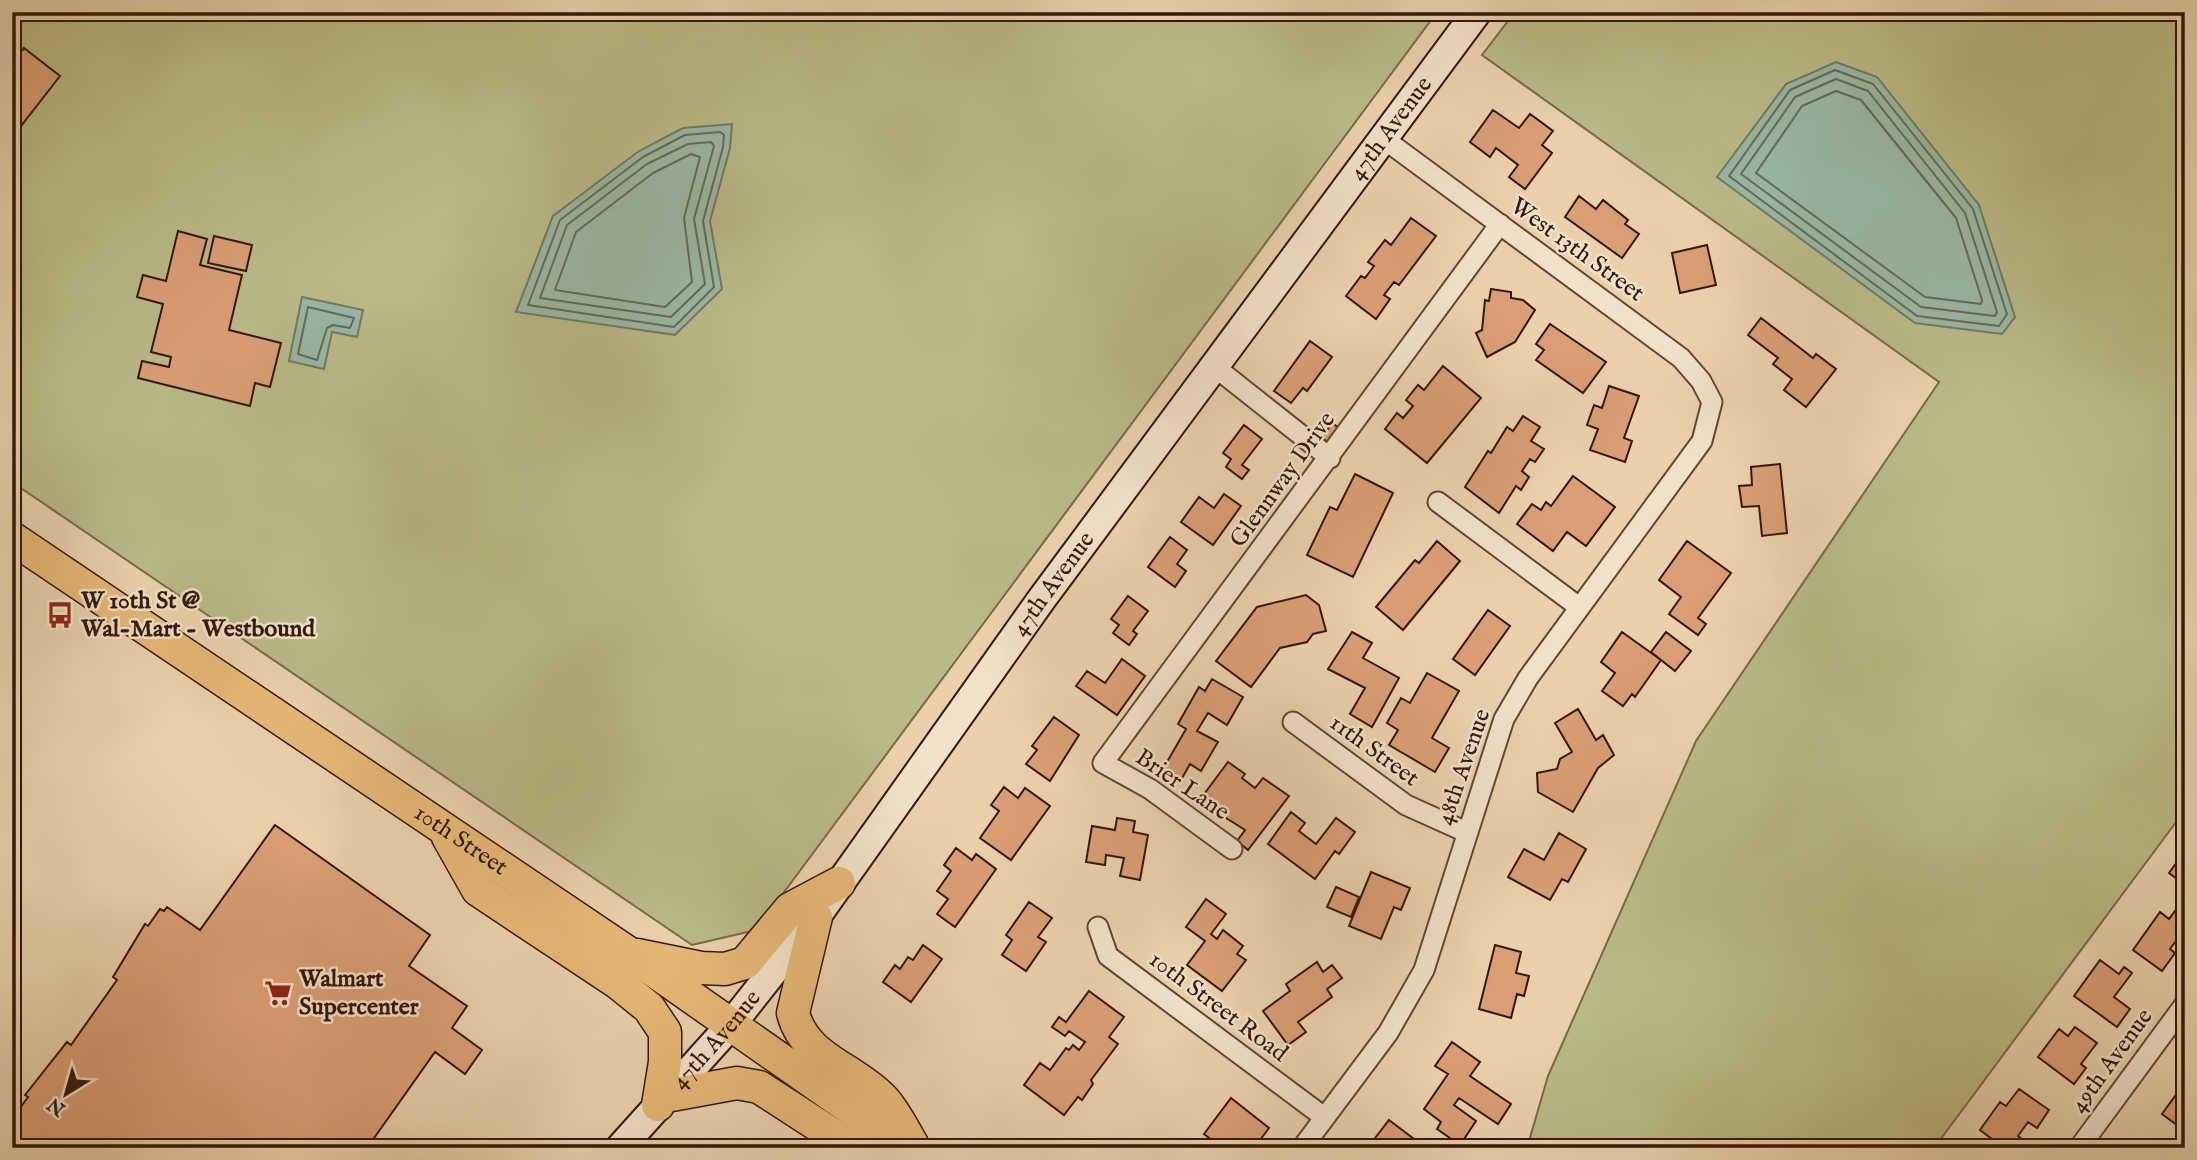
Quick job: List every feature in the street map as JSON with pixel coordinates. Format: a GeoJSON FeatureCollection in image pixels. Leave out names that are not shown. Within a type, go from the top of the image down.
{"type":"FeatureCollection","features":[{"type":"Feature","properties":{"kind":"main road","name":"47th Avenue"},"geometry":{"type":"LineString","coordinates":[[620,1148],[730,1026],[816,917],[1041,600],[1477,12]]}},
{"type":"Feature","properties":{"kind":"main road","name":"10th Street"},"geometry":{"type":"LineString","coordinates":[[12,538],[446,833],[630,954],[907,1148]]}},
{"type":"Feature","properties":{"kind":"main road"},"geometry":{"type":"LineString","coordinates":[[446,833],[478,890],[618,984],[649,1008],[665,1032],[662,1100],[737,1083],[759,1087],[853,1148]]}},
{"type":"Feature","properties":{"kind":"main road"},"geometry":{"type":"LineString","coordinates":[[630,954],[701,968],[725,969],[745,963],[790,909],[839,883]]}},
{"type":"Feature","properties":{"kind":"main road"},"geometry":{"type":"LineString","coordinates":[[816,917],[793,1013],[797,1029],[813,1049],[882,1098],[915,1148]]}},
{"type":"Feature","properties":{"kind":"street","name":"West 13th Street"},"geometry":{"type":"LineString","coordinates":[[1384,139],[1681,358],[1701,381],[1712,402],[1709,421]]}},
{"type":"Feature","properties":{"kind":"street","name":"Glennway Drive"},"geometry":{"type":"LineString","coordinates":[[1103,763],[1500,224]]}},
{"type":"Feature","properties":{"kind":"street"},"geometry":{"type":"LineString","coordinates":[[1215,367],[1330,458]]}},
{"type":"Feature","properties":{"kind":"street","name":"48th Avenue"},"geometry":{"type":"LineString","coordinates":[[1302,1148],[1388,1033],[1424,970],[1447,905],[1466,832],[1504,719],[1528,678],[1702,441],[1709,421]]}},
{"type":"Feature","properties":{"kind":"street"},"geometry":{"type":"LineString","coordinates":[[1438,502],[1579,607]]}},
{"type":"Feature","properties":{"kind":"street","name":"11th Street"},"geometry":{"type":"LineString","coordinates":[[1293,722],[1406,805],[1466,832]]}},
{"type":"Feature","properties":{"kind":"street","name":"Brier Lane"},"geometry":{"type":"LineString","coordinates":[[1103,763],[1150,789],[1232,849]]}},
{"type":"Feature","properties":{"kind":"street","name":"10th Street Road"},"geometry":{"type":"LineString","coordinates":[[1098,927],[1108,956],[1324,1117]]}},
{"type":"Feature","properties":{"kind":"street","name":"49th Avenue"},"geometry":{"type":"LineString","coordinates":[[2079,1148],[2185,1004]]}},
{"type":"Feature","properties":{"kind":"green space"},"geometry":{"type":"Polygon","coordinates":[[[12,12],[1437,12],[756,930],[692,945],[12,482],[12,12]]]}},
{"type":"Feature","properties":{"kind":"green space"},"geometry":{"type":"Polygon","coordinates":[[[1515,12],[2185,12],[2185,810],[1934,1148],[1527,1148],[1548,1076],[1696,741],[1939,382],[1482,55],[1515,12]]]}},
{"type":"Feature","properties":{"kind":"water"},"geometry":{"type":"Polygon","coordinates":[[[1836,62],[1877,77],[1979,205],[2015,317],[2002,334],[1915,323],[1717,177],[1786,84],[1836,62]]]}},
{"type":"Feature","properties":{"kind":"water"},"geometry":{"type":"Polygon","coordinates":[[[732,124],[730,148],[710,221],[722,289],[675,335],[516,312],[553,216],[639,151],[683,128],[732,124]]]}},
{"type":"Feature","properties":{"kind":"water"},"geometry":{"type":"Polygon","coordinates":[[[302,297],[363,310],[357,337],[332,332],[324,369],[289,361],[302,297]]]}},
{"type":"Feature","properties":{"kind":"building"},"geometry":{"type":"Polygon","coordinates":[[[24,48],[60,76],[21,126],[12,119],[12,64],[24,48]]]}},
{"type":"Feature","properties":{"kind":"building"},"geometry":{"type":"Polygon","coordinates":[[[1493,110],[1519,128],[1530,114],[1553,131],[1542,145],[1552,153],[1525,189],[1509,177],[1518,165],[1496,148],[1490,157],[1470,142],[1493,110]]]}},
{"type":"Feature","properties":{"kind":"building"},"geometry":{"type":"Polygon","coordinates":[[[1579,196],[1596,209],[1603,200],[1628,220],[1625,224],[1639,234],[1622,258],[1565,217],[1579,196]]]}},
{"type":"Feature","properties":{"kind":"building"},"geometry":{"type":"Polygon","coordinates":[[[1411,218],[1436,236],[1399,285],[1394,282],[1384,295],[1390,299],[1376,319],[1346,296],[1361,276],[1365,278],[1374,266],[1368,262],[1385,240],[1391,245],[1411,218]]]}},
{"type":"Feature","properties":{"kind":"building"},"geometry":{"type":"Polygon","coordinates":[[[178,231],[207,239],[200,265],[242,275],[229,330],[281,343],[270,387],[255,383],[250,406],[138,378],[142,361],[169,367],[171,357],[151,352],[163,304],[137,297],[143,275],[166,281],[178,231]]]}},
{"type":"Feature","properties":{"kind":"building"},"geometry":{"type":"Polygon","coordinates":[[[214,236],[252,245],[246,271],[208,263],[214,236]]]}},
{"type":"Feature","properties":{"kind":"building"},"geometry":{"type":"Polygon","coordinates":[[[1707,245],[1716,285],[1680,293],[1672,253],[1707,245]]]}},
{"type":"Feature","properties":{"kind":"building"},"geometry":{"type":"Polygon","coordinates":[[[1491,289],[1511,292],[1511,298],[1523,300],[1535,310],[1515,342],[1487,357],[1476,333],[1482,330],[1485,300],[1489,301],[1491,289]]]}},
{"type":"Feature","properties":{"kind":"building"},"geometry":{"type":"Polygon","coordinates":[[[1761,318],[1813,358],[1816,354],[1836,369],[1806,407],[1784,390],[1792,379],[1773,364],[1778,358],[1748,335],[1761,318]]]}},
{"type":"Feature","properties":{"kind":"building"},"geometry":{"type":"Polygon","coordinates":[[[1550,324],[1606,362],[1583,393],[1536,360],[1544,350],[1536,344],[1550,324]]]}},
{"type":"Feature","properties":{"kind":"building"},"geometry":{"type":"Polygon","coordinates":[[[1310,341],[1332,357],[1307,391],[1303,388],[1291,403],[1274,391],[1310,341]]]}},
{"type":"Feature","properties":{"kind":"building"},"geometry":{"type":"Polygon","coordinates":[[[1443,366],[1481,398],[1427,463],[1385,429],[1397,413],[1403,418],[1413,406],[1406,400],[1418,385],[1424,390],[1443,366]]]}},
{"type":"Feature","properties":{"kind":"building"},"geometry":{"type":"Polygon","coordinates":[[[1609,386],[1639,396],[1624,438],[1632,441],[1625,462],[1590,450],[1598,429],[1587,425],[1594,405],[1602,408],[1609,386]]]}},
{"type":"Feature","properties":{"kind":"building"},"geometry":{"type":"Polygon","coordinates":[[[1523,416],[1540,427],[1531,441],[1544,449],[1535,462],[1530,459],[1522,471],[1529,477],[1521,490],[1516,486],[1499,513],[1465,487],[1507,427],[1513,431],[1523,416]]]}},
{"type":"Feature","properties":{"kind":"building"},"geometry":{"type":"Polygon","coordinates":[[[1332,423],[1342,430],[1331,444],[1322,438],[1332,423]]]}},
{"type":"Feature","properties":{"kind":"building"},"geometry":{"type":"Polygon","coordinates":[[[1244,425],[1262,439],[1242,465],[1249,470],[1242,479],[1226,467],[1231,459],[1223,453],[1244,425]]]}},
{"type":"Feature","properties":{"kind":"building"},"geometry":{"type":"Polygon","coordinates":[[[1780,464],[1787,533],[1762,536],[1759,506],[1742,507],[1739,486],[1752,485],[1751,467],[1780,464]]]}},
{"type":"Feature","properties":{"kind":"building"},"geometry":{"type":"Polygon","coordinates":[[[1355,474],[1393,493],[1353,577],[1307,555],[1330,507],[1337,510],[1355,474]]]}},
{"type":"Feature","properties":{"kind":"building"},"geometry":{"type":"Polygon","coordinates":[[[1573,476],[1615,507],[1586,546],[1567,532],[1553,551],[1517,524],[1532,504],[1541,510],[1546,502],[1551,506],[1573,476]]]}},
{"type":"Feature","properties":{"kind":"building"},"geometry":{"type":"Polygon","coordinates":[[[1224,494],[1241,506],[1213,545],[1181,522],[1199,497],[1214,508],[1224,494]]]}},
{"type":"Feature","properties":{"kind":"building"},"geometry":{"type":"Polygon","coordinates":[[[1170,537],[1187,550],[1177,564],[1186,571],[1175,587],[1148,567],[1170,537]]]}},
{"type":"Feature","properties":{"kind":"building"},"geometry":{"type":"Polygon","coordinates":[[[1437,541],[1460,561],[1403,630],[1376,607],[1415,560],[1419,563],[1437,541]]]}},
{"type":"Feature","properties":{"kind":"building"},"geometry":{"type":"Polygon","coordinates":[[[1687,541],[1731,573],[1698,618],[1706,624],[1698,635],[1669,614],[1681,597],[1659,580],[1687,541]]]}},
{"type":"Feature","properties":{"kind":"building"},"geometry":{"type":"Polygon","coordinates":[[[1306,595],[1319,605],[1326,631],[1313,634],[1307,642],[1280,648],[1251,687],[1216,661],[1257,607],[1306,595]]]}},
{"type":"Feature","properties":{"kind":"building"},"geometry":{"type":"Polygon","coordinates":[[[1128,596],[1148,611],[1133,631],[1137,634],[1129,645],[1113,633],[1119,625],[1111,619],[1128,596]]]}},
{"type":"Feature","properties":{"kind":"building"},"geometry":{"type":"Polygon","coordinates":[[[1488,610],[1510,626],[1475,675],[1453,659],[1488,610]]]}},
{"type":"Feature","properties":{"kind":"building"},"geometry":{"type":"Polygon","coordinates":[[[1352,632],[1372,643],[1363,658],[1399,678],[1372,727],[1350,714],[1365,688],[1328,669],[1352,632]]]}},
{"type":"Feature","properties":{"kind":"building"},"geometry":{"type":"Polygon","coordinates":[[[1622,632],[1661,660],[1635,697],[1632,694],[1623,706],[1602,691],[1615,673],[1601,662],[1622,632]]]}},
{"type":"Feature","properties":{"kind":"building"},"geometry":{"type":"Polygon","coordinates":[[[1666,632],[1691,651],[1675,671],[1651,652],[1666,632]]]}},
{"type":"Feature","properties":{"kind":"building"},"geometry":{"type":"Polygon","coordinates":[[[1122,659],[1145,676],[1117,715],[1076,686],[1087,671],[1105,683],[1122,659]]]}},
{"type":"Feature","properties":{"kind":"building"},"geometry":{"type":"Polygon","coordinates":[[[1427,673],[1459,691],[1432,738],[1449,748],[1435,772],[1389,745],[1398,730],[1387,723],[1401,698],[1410,703],[1427,673]]]}},
{"type":"Feature","properties":{"kind":"building"},"geometry":{"type":"Polygon","coordinates":[[[1212,679],[1243,697],[1227,725],[1208,713],[1197,731],[1218,742],[1201,771],[1190,764],[1181,780],[1163,769],[1186,729],[1178,724],[1199,687],[1205,691],[1212,679]]]}},
{"type":"Feature","properties":{"kind":"building"},"geometry":{"type":"Polygon","coordinates":[[[1578,709],[1596,740],[1603,735],[1614,755],[1598,768],[1573,812],[1538,792],[1537,773],[1557,769],[1560,759],[1572,752],[1555,723],[1578,709]]]}},
{"type":"Feature","properties":{"kind":"building"},"geometry":{"type":"Polygon","coordinates":[[[1054,717],[1079,735],[1050,781],[1026,764],[1037,750],[1032,746],[1054,717]]]}},
{"type":"Feature","properties":{"kind":"building"},"geometry":{"type":"Polygon","coordinates":[[[1228,762],[1245,774],[1242,778],[1255,788],[1263,778],[1289,796],[1248,850],[1237,841],[1245,830],[1199,801],[1228,762]]]}},
{"type":"Feature","properties":{"kind":"building"},"geometry":{"type":"Polygon","coordinates":[[[1004,787],[1018,798],[1025,788],[1050,806],[1011,860],[980,838],[999,811],[991,805],[1004,787]]]}},
{"type":"Feature","properties":{"kind":"building"},"geometry":{"type":"Polygon","coordinates":[[[1291,812],[1305,823],[1299,831],[1316,844],[1336,818],[1355,832],[1339,854],[1335,851],[1315,879],[1268,844],[1291,812]]]}},
{"type":"Feature","properties":{"kind":"building"},"geometry":{"type":"Polygon","coordinates":[[[1117,818],[1135,821],[1133,832],[1148,835],[1140,880],[1120,876],[1124,858],[1106,855],[1105,865],[1086,862],[1092,826],[1115,830],[1117,818]]]}},
{"type":"Feature","properties":{"kind":"building","name":"Walmart Supercenter"},"geometry":{"type":"Polygon","coordinates":[[[275,825],[430,935],[409,966],[467,1006],[452,1028],[482,1050],[465,1074],[435,1052],[367,1148],[28,1148],[12,1136],[15,1124],[12,1119],[28,1097],[25,1095],[67,1042],[71,1045],[117,980],[113,977],[145,924],[148,926],[160,909],[164,911],[167,907],[200,930],[275,825]]]}},
{"type":"Feature","properties":{"kind":"building"},"geometry":{"type":"Polygon","coordinates":[[[1559,833],[1586,849],[1568,882],[1562,879],[1550,900],[1508,877],[1524,849],[1544,860],[1559,833]]]}},
{"type":"Feature","properties":{"kind":"building"},"geometry":{"type":"Polygon","coordinates":[[[956,848],[972,860],[976,854],[996,869],[955,927],[937,914],[948,899],[937,891],[951,871],[944,865],[956,848]]]}},
{"type":"Feature","properties":{"kind":"building"},"geometry":{"type":"Polygon","coordinates":[[[2185,851],[2185,885],[2169,873],[2185,851]]]}},
{"type":"Feature","properties":{"kind":"building"},"geometry":{"type":"Polygon","coordinates":[[[1371,872],[1410,888],[1401,910],[1394,907],[1381,939],[1349,926],[1371,872]]]}},
{"type":"Feature","properties":{"kind":"building"},"geometry":{"type":"Polygon","coordinates":[[[1336,887],[1359,897],[1351,917],[1327,907],[1336,887]]]}},
{"type":"Feature","properties":{"kind":"building"},"geometry":{"type":"Polygon","coordinates":[[[1206,899],[1226,914],[1211,934],[1217,939],[1223,930],[1243,946],[1237,954],[1246,960],[1222,991],[1187,965],[1205,941],[1186,927],[1206,899]]]}},
{"type":"Feature","properties":{"kind":"building"},"geometry":{"type":"Polygon","coordinates":[[[1029,902],[1052,918],[1038,937],[1046,942],[1026,971],[1002,955],[1012,940],[1006,935],[1029,902]]]}},
{"type":"Feature","properties":{"kind":"building"},"geometry":{"type":"Polygon","coordinates":[[[2180,904],[2185,907],[2185,929],[2170,949],[2175,953],[2162,971],[2133,950],[2160,912],[2169,919],[2180,904]]]}},
{"type":"Feature","properties":{"kind":"building"},"geometry":{"type":"Polygon","coordinates":[[[923,945],[942,959],[911,1002],[883,982],[895,965],[900,969],[908,957],[913,960],[923,945]]]}},
{"type":"Feature","properties":{"kind":"building"},"geometry":{"type":"Polygon","coordinates":[[[1495,945],[1521,952],[1516,973],[1529,976],[1524,996],[1517,994],[1511,1018],[1479,1009],[1495,945]]]}},
{"type":"Feature","properties":{"kind":"building"},"geometry":{"type":"Polygon","coordinates":[[[2100,960],[2119,974],[2124,967],[2132,973],[2114,997],[2130,1009],[2117,1027],[2074,996],[2100,960]]]}},
{"type":"Feature","properties":{"kind":"building"},"geometry":{"type":"Polygon","coordinates":[[[1317,962],[1323,972],[1332,965],[1342,978],[1327,989],[1332,997],[1298,1022],[1306,1032],[1288,1045],[1263,1011],[1290,991],[1286,984],[1317,962]]]}},
{"type":"Feature","properties":{"kind":"building"},"geometry":{"type":"Polygon","coordinates":[[[1089,991],[1124,1017],[1109,1037],[1118,1044],[1091,1080],[1093,1084],[1082,1100],[1078,1097],[1064,1115],[1024,1085],[1040,1063],[1050,1070],[1066,1048],[1069,1050],[1073,1045],[1079,1050],[1085,1042],[1069,1031],[1065,1036],[1052,1027],[1059,1017],[1066,1022],[1089,991]]]}},
{"type":"Feature","properties":{"kind":"building"},"geometry":{"type":"Polygon","coordinates":[[[2075,1027],[2097,1043],[2081,1064],[2086,1068],[2074,1084],[2038,1057],[2059,1029],[2068,1036],[2075,1027]]]}},
{"type":"Feature","properties":{"kind":"building"},"geometry":{"type":"Polygon","coordinates":[[[1452,1042],[1480,1062],[1470,1076],[1511,1104],[1498,1124],[1459,1098],[1454,1105],[1476,1121],[1460,1145],[1437,1129],[1441,1122],[1424,1109],[1448,1074],[1435,1066],[1452,1042]]]}},
{"type":"Feature","properties":{"kind":"building"},"geometry":{"type":"Polygon","coordinates":[[[2019,1089],[2049,1110],[2037,1128],[2028,1122],[2018,1136],[2030,1145],[2028,1148],[2004,1148],[1980,1130],[2000,1102],[2006,1106],[2019,1089]]]}},
{"type":"Feature","properties":{"kind":"building"},"geometry":{"type":"Polygon","coordinates":[[[2178,1092],[2182,1095],[2185,1092],[2185,1131],[2162,1114],[2178,1092]]]}},
{"type":"Feature","properties":{"kind":"building"},"geometry":{"type":"Polygon","coordinates":[[[1231,1098],[1269,1128],[1254,1148],[1222,1148],[1204,1134],[1231,1098]]]}},
{"type":"Feature","properties":{"kind":"building"},"geometry":{"type":"Polygon","coordinates":[[[1389,1120],[1426,1148],[1387,1148],[1375,1138],[1389,1120]]]}},
{"type":"Feature","properties":{"kind":"place","name":"W 10th St @ Wal-Mart - Westbound"},"geometry":{"type":"Point","coordinates":[60,615]}},
{"type":"Feature","properties":{"kind":"place","name":"Walmart Supercenter"},"geometry":{"type":"Point","coordinates":[278,993]}}]}
